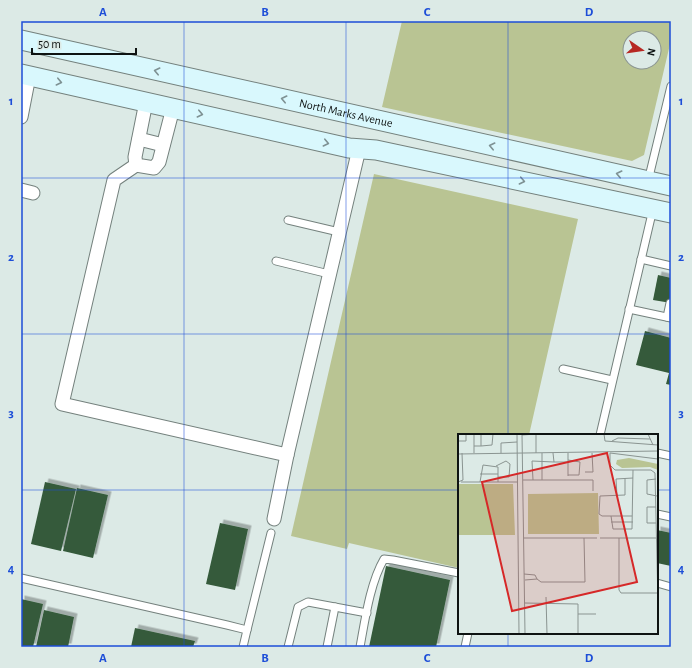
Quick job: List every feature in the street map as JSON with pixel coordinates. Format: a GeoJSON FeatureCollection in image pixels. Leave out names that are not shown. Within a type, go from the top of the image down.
{"type":"FeatureCollection","features":[{"type":"Feature","properties":{"kind":"main road","name":"North Marks Avenue"},"geometry":{"type":"LineString","coordinates":[[21,40],[671,186]]}},
{"type":"Feature","properties":{"kind":"main road"},"geometry":{"type":"LineString","coordinates":[[25,75],[349,148],[376,150],[662,211]]}},
{"type":"Feature","properties":{"kind":"street"},"geometry":{"type":"LineString","coordinates":[[21,117],[25,75]]}},
{"type":"Feature","properties":{"kind":"street"},"geometry":{"type":"LineString","coordinates":[[136,165],[135,158],[146,102]]}},
{"type":"Feature","properties":{"kind":"street"},"geometry":{"type":"LineString","coordinates":[[173,108],[159,162],[154,168],[136,165],[114,180],[62,404],[287,455]]}},
{"type":"Feature","properties":{"kind":"street"},"geometry":{"type":"LineString","coordinates":[[139,139],[163,145]]}},
{"type":"Feature","properties":{"kind":"street"},"geometry":{"type":"LineString","coordinates":[[274,519],[287,455],[359,149]]}},
{"type":"Feature","properties":{"kind":"lane"},"geometry":{"type":"LineString","coordinates":[[648,181],[671,86]]}},
{"type":"Feature","properties":{"kind":"lane"},"geometry":{"type":"LineString","coordinates":[[600,434],[641,259],[662,211]]}},
{"type":"Feature","properties":{"kind":"lane"},"geometry":{"type":"LineString","coordinates":[[288,220],[339,232]]}},
{"type":"Feature","properties":{"kind":"lane"},"geometry":{"type":"LineString","coordinates":[[641,259],[671,266]]}},
{"type":"Feature","properties":{"kind":"lane"},"geometry":{"type":"LineString","coordinates":[[276,261],[329,274]]}},
{"type":"Feature","properties":{"kind":"lane"},"geometry":{"type":"LineString","coordinates":[[629,309],[669,317],[670,303]]}},
{"type":"Feature","properties":{"kind":"lane"},"geometry":{"type":"LineString","coordinates":[[563,369],[612,380]]}},
{"type":"Feature","properties":{"kind":"lane"},"geometry":{"type":"LineString","coordinates":[[658,453],[671,456]]}},
{"type":"Feature","properties":{"kind":"lane"},"geometry":{"type":"LineString","coordinates":[[658,514],[671,517]]}},
{"type":"Feature","properties":{"kind":"lane"},"geometry":{"type":"LineString","coordinates":[[243,647],[271,533]]}},
{"type":"Feature","properties":{"kind":"lane"},"geometry":{"type":"LineString","coordinates":[[360,647],[366,613],[378,569],[384,560],[393,560],[458,573]]}},
{"type":"Feature","properties":{"kind":"lane"},"geometry":{"type":"LineString","coordinates":[[21,578],[227,624],[247,630]]}},
{"type":"Feature","properties":{"kind":"lane"},"geometry":{"type":"LineString","coordinates":[[658,583],[671,586]]}},
{"type":"Feature","properties":{"kind":"lane"},"geometry":{"type":"LineString","coordinates":[[288,647],[298,607],[308,602],[366,613]]}},
{"type":"Feature","properties":{"kind":"lane"},"geometry":{"type":"LineString","coordinates":[[327,647],[335,607]]}},
{"type":"Feature","properties":{"kind":"lane"},"geometry":{"type":"LineString","coordinates":[[465,647],[468,634]]}},
{"type":"Feature","properties":{"kind":"green space"},"geometry":{"type":"Polygon","coordinates":[[[402,21],[671,21],[671,40],[644,155],[632,161],[382,107],[402,21]]]}},
{"type":"Feature","properties":{"kind":"green space"},"geometry":{"type":"Polygon","coordinates":[[[374,174],[578,219],[529,434],[458,434],[458,568],[349,543],[347,549],[291,536],[374,174]]]}},
{"type":"Feature","properties":{"kind":"building"},"geometry":{"type":"Polygon","coordinates":[[[658,275],[671,278],[671,303],[653,300],[658,275]]]}},
{"type":"Feature","properties":{"kind":"building"},"geometry":{"type":"Polygon","coordinates":[[[645,331],[671,338],[671,385],[666,384],[669,373],[636,365],[645,331]]]}},
{"type":"Feature","properties":{"kind":"building"},"geometry":{"type":"Polygon","coordinates":[[[45,482],[76,489],[61,551],[31,544],[45,482]]]}},
{"type":"Feature","properties":{"kind":"building"},"geometry":{"type":"Polygon","coordinates":[[[77,488],[108,495],[93,558],[63,551],[77,488]]]}},
{"type":"Feature","properties":{"kind":"building"},"geometry":{"type":"Polygon","coordinates":[[[220,523],[248,529],[235,590],[206,584],[220,523]]]}},
{"type":"Feature","properties":{"kind":"building"},"geometry":{"type":"Polygon","coordinates":[[[658,530],[671,533],[671,566],[658,563],[658,530]]]}},
{"type":"Feature","properties":{"kind":"building"},"geometry":{"type":"Polygon","coordinates":[[[386,566],[450,580],[436,647],[369,647],[386,566]]]}},
{"type":"Feature","properties":{"kind":"building"},"geometry":{"type":"Polygon","coordinates":[[[21,599],[43,604],[33,647],[21,647],[21,599]]]}},
{"type":"Feature","properties":{"kind":"building"},"geometry":{"type":"Polygon","coordinates":[[[44,610],[74,617],[68,647],[36,647],[44,610]]]}},
{"type":"Feature","properties":{"kind":"building"},"geometry":{"type":"Polygon","coordinates":[[[135,628],[195,641],[193,647],[131,647],[135,628]]]}}]}
